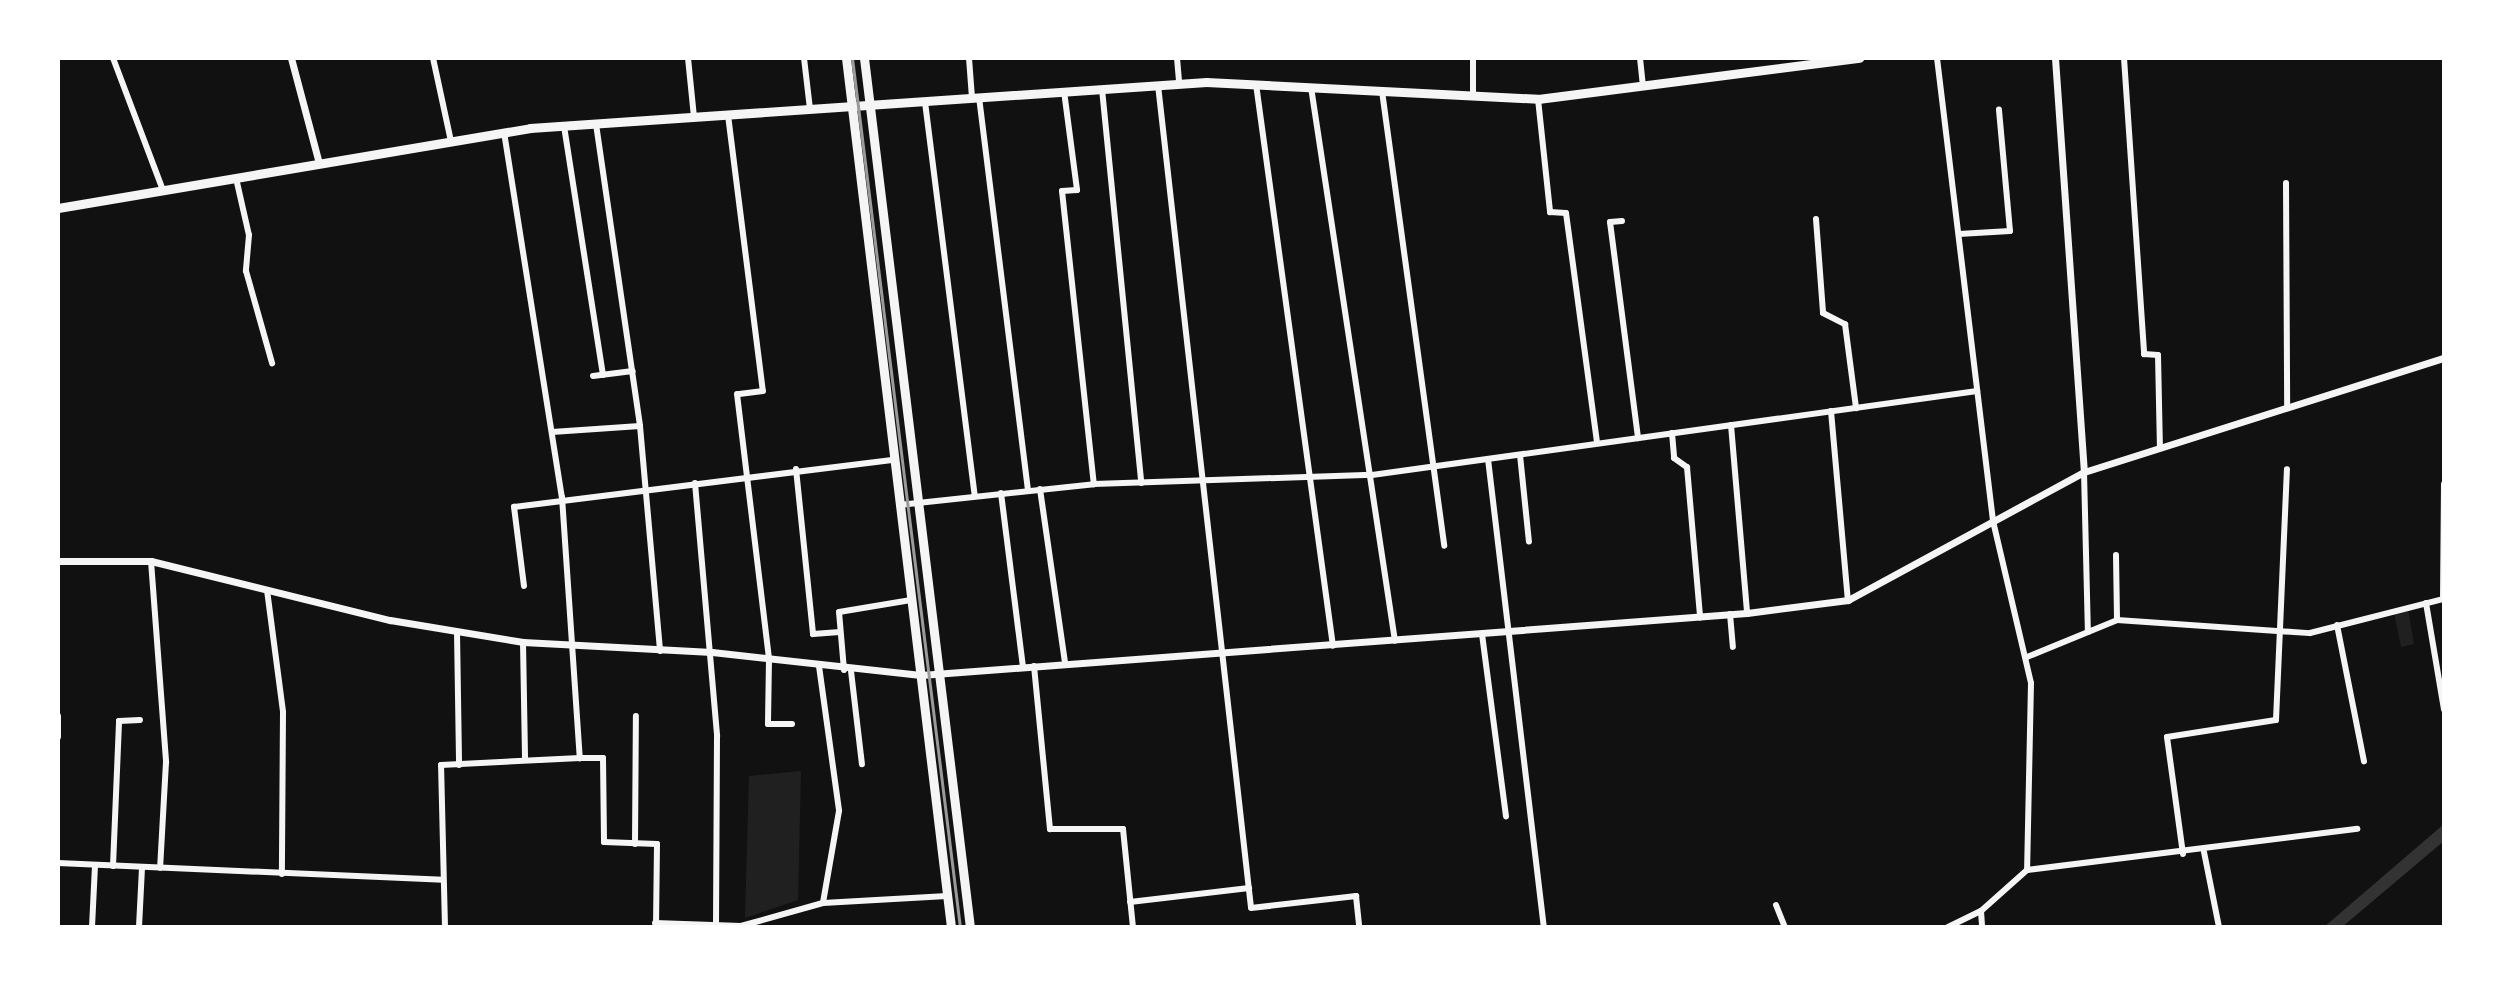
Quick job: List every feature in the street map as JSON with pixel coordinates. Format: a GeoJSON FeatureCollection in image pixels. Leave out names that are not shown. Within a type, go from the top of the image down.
{"type":"FeatureCollection","features":[{"type":"Feature","properties":{"kind":"main road"},"geometry":{"type":"LineString","coordinates":[[846,58],[951,927]]}},
{"type":"Feature","properties":{"kind":"main road"},"geometry":{"type":"LineString","coordinates":[[864,58],[970,927]]}},
{"type":"Feature","properties":{"kind":"main road"},"geometry":{"type":"LineString","coordinates":[[58,208],[504,132],[564,126],[1179,83],[1256,84],[1538,99],[1857,58]]}},
{"type":"Feature","properties":{"kind":"street"},"geometry":{"type":"LineString","coordinates":[[113,58],[163,190]]}},
{"type":"Feature","properties":{"kind":"street"},"geometry":{"type":"LineString","coordinates":[[291,58],[319,163]]}},
{"type":"Feature","properties":{"kind":"street"},"geometry":{"type":"LineString","coordinates":[[433,58],[451,141]]}},
{"type":"Feature","properties":{"kind":"street"},"geometry":{"type":"LineString","coordinates":[[688,58],[694,117]]}},
{"type":"Feature","properties":{"kind":"street"},"geometry":{"type":"LineString","coordinates":[[804,58],[810,109]]}},
{"type":"Feature","properties":{"kind":"street"},"geometry":{"type":"LineString","coordinates":[[969,58],[991,207],[1000,220],[1028,491]]}},
{"type":"Feature","properties":{"kind":"street"},"geometry":{"type":"LineString","coordinates":[[1177,58],[1179,83]]}},
{"type":"Feature","properties":{"kind":"street"},"geometry":{"type":"LineString","coordinates":[[1473,58],[1473,96]]}},
{"type":"Feature","properties":{"kind":"street"},"geometry":{"type":"LineString","coordinates":[[1640,58],[1643,86]]}},
{"type":"Feature","properties":{"kind":"street"},"geometry":{"type":"LineString","coordinates":[[1937,58],[1993,521],[2027,657],[2027,870]]}},
{"type":"Feature","properties":{"kind":"street"},"geometry":{"type":"LineString","coordinates":[[2055,58],[2084,472],[2088,632]]}},
{"type":"Feature","properties":{"kind":"street"},"geometry":{"type":"LineString","coordinates":[[2124,58],[2144,354],[2158,355],[2160,447]]}},
{"type":"Feature","properties":{"kind":"street"},"geometry":{"type":"LineString","coordinates":[[1256,84],[1313,479],[1333,646]]}},
{"type":"Feature","properties":{"kind":"street"},"geometry":{"type":"LineString","coordinates":[[1158,85],[1206,481],[1221,650],[1251,908],[1356,896],[1359,927]]}},
{"type":"Feature","properties":{"kind":"street"},"geometry":{"type":"LineString","coordinates":[[1311,87],[1395,641]]}},
{"type":"Feature","properties":{"kind":"street"},"geometry":{"type":"LineString","coordinates":[[1102,89],[1141,483]]}},
{"type":"Feature","properties":{"kind":"street"},"geometry":{"type":"LineString","coordinates":[[1064,91],[1077,190],[1062,191],[1094,484]]}},
{"type":"Feature","properties":{"kind":"street"},"geometry":{"type":"LineString","coordinates":[[1382,91],[1437,466],[1444,546]]}},
{"type":"Feature","properties":{"kind":"street"},"geometry":{"type":"LineString","coordinates":[[1538,99],[1550,212],[1566,213],[1597,443]]}},
{"type":"Feature","properties":{"kind":"street"},"geometry":{"type":"LineString","coordinates":[[925,102],[975,496]]}},
{"type":"Feature","properties":{"kind":"street"},"geometry":{"type":"LineString","coordinates":[[1959,234],[2010,231],[1999,109]]}},
{"type":"Feature","properties":{"kind":"street"},"geometry":{"type":"LineString","coordinates":[[728,115],[763,391],[737,394],[769,659],[768,724],[792,724]]}},
{"type":"Feature","properties":{"kind":"street"},"geometry":{"type":"LineString","coordinates":[[596,124],[640,426],[660,651]]}},
{"type":"Feature","properties":{"kind":"street"},"geometry":{"type":"LineString","coordinates":[[564,126],[603,375]]}},
{"type":"Feature","properties":{"kind":"street"},"geometry":{"type":"LineString","coordinates":[[504,132],[562,497],[576,648],[580,758]]}},
{"type":"Feature","properties":{"kind":"street"},"geometry":{"type":"LineString","coordinates":[[236,178],[249,235],[246,271],[272,363]]}},
{"type":"Feature","properties":{"kind":"street"},"geometry":{"type":"LineString","coordinates":[[2286,183],[2287,405]]}},
{"type":"Feature","properties":{"kind":"street"},"geometry":{"type":"LineString","coordinates":[[1816,219],[1823,313],[1845,324],[1856,408]]}},
{"type":"Feature","properties":{"kind":"street"},"geometry":{"type":"LineString","coordinates":[[1622,221],[1610,222],[1638,438]]}},
{"type":"Feature","properties":{"kind":"street"},"geometry":{"type":"LineString","coordinates":[[58,561],[151,561],[457,632],[523,642],[576,648],[712,652],[848,670],[921,675],[1221,650],[1333,646],[1700,617],[1848,600],[2084,472],[2287,405],[2444,358]]}},
{"type":"Feature","properties":{"kind":"street"},"geometry":{"type":"LineString","coordinates":[[593,376],[633,371]]}},
{"type":"Feature","properties":{"kind":"street"},"geometry":{"type":"LineString","coordinates":[[899,505],[1094,484],[1372,475],[1977,391]]}},
{"type":"Feature","properties":{"kind":"street"},"geometry":{"type":"LineString","coordinates":[[1831,411],[1848,600]]}},
{"type":"Feature","properties":{"kind":"street"},"geometry":{"type":"LineString","coordinates":[[1731,425],[1747,613]]}},
{"type":"Feature","properties":{"kind":"street"},"geometry":{"type":"LineString","coordinates":[[552,432],[640,426]]}},
{"type":"Feature","properties":{"kind":"street"},"geometry":{"type":"LineString","coordinates":[[1672,433],[1674,458],[1687,467],[1700,617]]}},
{"type":"Feature","properties":{"kind":"street"},"geometry":{"type":"LineString","coordinates":[[1520,455],[1529,542]]}},
{"type":"Feature","properties":{"kind":"street"},"geometry":{"type":"LineString","coordinates":[[1488,459],[1513,632],[1544,927]]}},
{"type":"Feature","properties":{"kind":"street"},"geometry":{"type":"LineString","coordinates":[[524,586],[514,507],[562,497],[894,460]]}},
{"type":"Feature","properties":{"kind":"street"},"geometry":{"type":"LineString","coordinates":[[796,469],[813,634],[840,632]]}},
{"type":"Feature","properties":{"kind":"street"},"geometry":{"type":"LineString","coordinates":[[2183,854],[2167,737],[2276,720],[2287,469]]}},
{"type":"Feature","properties":{"kind":"street"},"geometry":{"type":"LineString","coordinates":[[695,483],[712,652],[716,926]]}},
{"type":"Feature","properties":{"kind":"street"},"geometry":{"type":"LineString","coordinates":[[2027,657],[2117,620],[2281,632],[2337,625],[2443,599],[2444,484]]}},
{"type":"Feature","properties":{"kind":"street"},"geometry":{"type":"LineString","coordinates":[[1040,489],[1065,662]]}},
{"type":"Feature","properties":{"kind":"street"},"geometry":{"type":"LineString","coordinates":[[1001,493],[1023,667]]}},
{"type":"Feature","properties":{"kind":"street"},"geometry":{"type":"LineString","coordinates":[[2116,555],[2117,620]]}},
{"type":"Feature","properties":{"kind":"street"},"geometry":{"type":"LineString","coordinates":[[151,561],[166,762],[160,868]]}},
{"type":"Feature","properties":{"kind":"street"},"geometry":{"type":"LineString","coordinates":[[267,590],[283,712],[282,874]]}},
{"type":"Feature","properties":{"kind":"street"},"geometry":{"type":"LineString","coordinates":[[862,764],[840,632],[844,608],[911,600]]}},
{"type":"Feature","properties":{"kind":"street"},"geometry":{"type":"LineString","coordinates":[[2426,603],[2444,709]]}},
{"type":"Feature","properties":{"kind":"street"},"geometry":{"type":"LineString","coordinates":[[1730,614],[1733,647]]}},
{"type":"Feature","properties":{"kind":"street"},"geometry":{"type":"LineString","coordinates":[[2337,625],[2364,761]]}},
{"type":"Feature","properties":{"kind":"street"},"geometry":{"type":"LineString","coordinates":[[457,632],[459,765]]}},
{"type":"Feature","properties":{"kind":"street"},"geometry":{"type":"LineString","coordinates":[[1482,634],[1506,816]]}},
{"type":"Feature","properties":{"kind":"street"},"geometry":{"type":"LineString","coordinates":[[523,642],[525,760]]}},
{"type":"Feature","properties":{"kind":"street"},"geometry":{"type":"LineString","coordinates":[[819,666],[839,811],[823,903]]}},
{"type":"Feature","properties":{"kind":"street"},"geometry":{"type":"LineString","coordinates":[[1034,666],[1050,829],[1123,829],[1133,927]]}},
{"type":"Feature","properties":{"kind":"street"},"geometry":{"type":"LineString","coordinates":[[58,716],[58,737]]}},
{"type":"Feature","properties":{"kind":"street"},"geometry":{"type":"LineString","coordinates":[[635,844],[636,716]]}},
{"type":"Feature","properties":{"kind":"street"},"geometry":{"type":"LineString","coordinates":[[113,866],[119,721],[140,720]]}},
{"type":"Feature","properties":{"kind":"street"},"geometry":{"type":"LineString","coordinates":[[445,927],[441,765],[603,758],[604,842],[657,844],[655,925],[765,924],[823,903],[947,896]]}},
{"type":"Feature","properties":{"kind":"street"},"geometry":{"type":"LineString","coordinates":[[1948,927],[1981,911],[2027,870],[2204,852],[2357,829]]}},
{"type":"Feature","properties":{"kind":"street"},"geometry":{"type":"LineString","coordinates":[[2204,852],[2219,927]]}},
{"type":"Feature","properties":{"kind":"street"},"geometry":{"type":"LineString","coordinates":[[58,863],[443,880]]}},
{"type":"Feature","properties":{"kind":"street"},"geometry":{"type":"LineString","coordinates":[[92,927],[95,866]]}},
{"type":"Feature","properties":{"kind":"street"},"geometry":{"type":"LineString","coordinates":[[139,927],[142,868]]}},
{"type":"Feature","properties":{"kind":"street"},"geometry":{"type":"LineString","coordinates":[[1130,902],[1249,888]]}},
{"type":"Feature","properties":{"kind":"street"},"geometry":{"type":"LineString","coordinates":[[1776,905],[1785,927]]}},
{"type":"Feature","properties":{"kind":"street"},"geometry":{"type":"LineString","coordinates":[[1981,911],[1982,927]]}},
{"type":"Feature","properties":{"kind":"shaded area"},"geometry":{"type":"Polygon","coordinates":[[[2408,609],[2414,644],[2401,647],[2394,612],[2408,609]]]}},
{"type":"Feature","properties":{"kind":"shaded area"},"geometry":{"type":"Polygon","coordinates":[[[801,771],[798,900],[745,918],[749,776],[801,771]]]}},
{"type":"Feature","properties":{"kind":"shaded area"},"geometry":{"type":"Polygon","coordinates":[[[2444,824],[2444,841],[2342,927],[2324,927],[2444,824]]]}},
{"type":"Feature","properties":{"kind":"railway"},"geometry":{"type":"LineString","coordinates":[[852,58],[960,927]]}}]}
